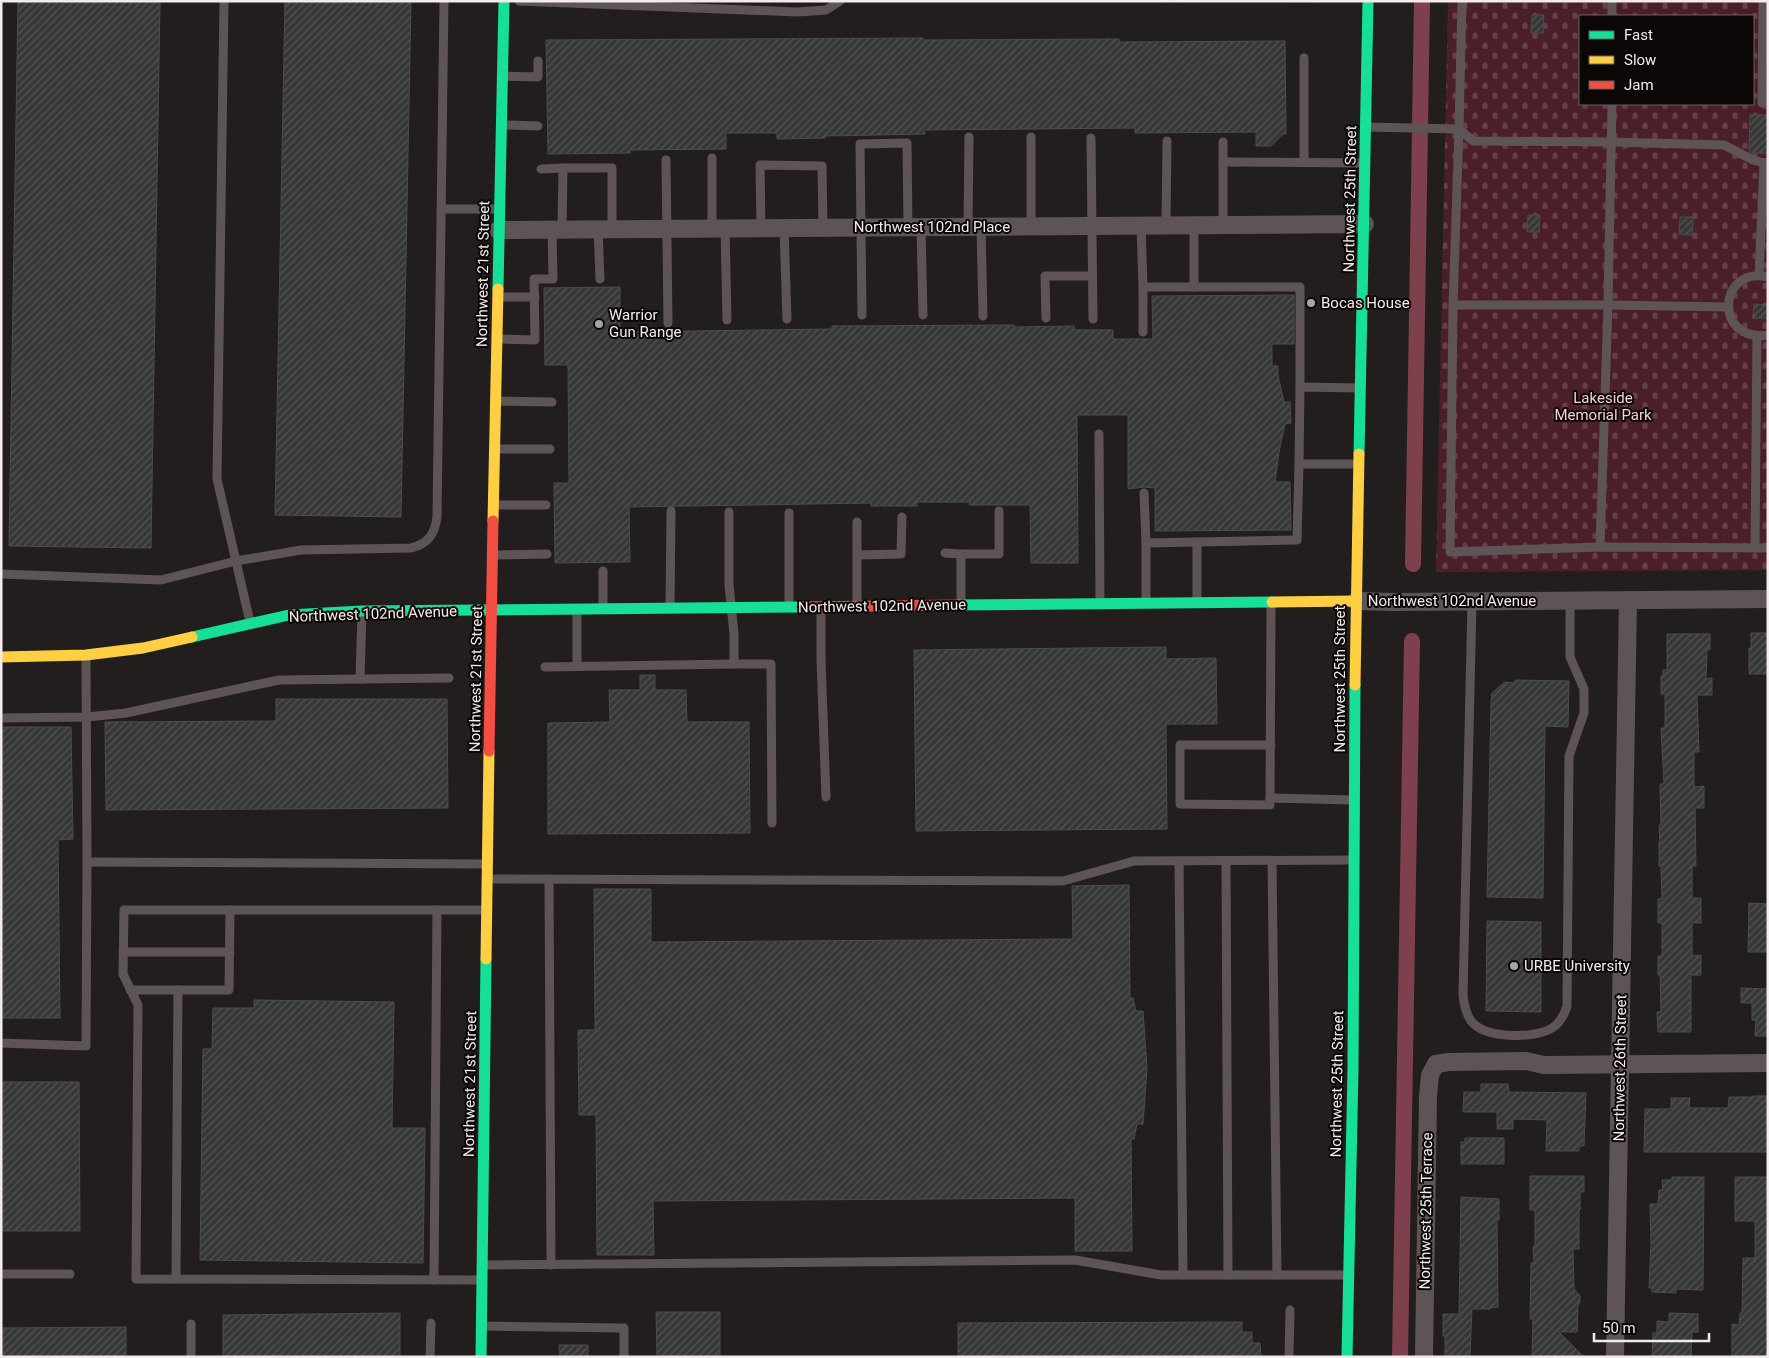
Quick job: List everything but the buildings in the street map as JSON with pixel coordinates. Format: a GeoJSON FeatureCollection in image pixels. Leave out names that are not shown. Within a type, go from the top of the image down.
{"type":"FeatureCollection","features":[{"type":"Feature","properties":{"kind":"street","name":"Northwest 21st Street"},"geometry":{"type":"LineString","coordinates":[[481,1357],[496,339],[504,1]]}},
{"type":"Feature","properties":{"kind":"street","name":"Northwest 25th Street"},"geometry":{"type":"LineString","coordinates":[[1347,1357],[1353,1070],[1356,600],[1367,126],[1368,1]]}},
{"type":"Feature","properties":{"kind":"street","name":"Northwest 102nd Place"},"geometry":{"type":"LineString","coordinates":[[498,230],[1365,224]]}},
{"type":"Feature","properties":{"kind":"street","name":"Northwest 102nd Avenue"},"geometry":{"type":"LineString","coordinates":[[1,657],[86,655],[143,648],[250,623],[289,616],[362,611],[1356,600],[1472,602],[1768,599]]}},
{"type":"Feature","properties":{"kind":"street","name":"Northwest 26th Street"},"geometry":{"type":"LineString","coordinates":[[1616,1357],[1628,600]]}},
{"type":"Feature","properties":{"kind":"street","name":"Northwest 25th Terrace"},"geometry":{"type":"LineString","coordinates":[[1424,1357],[1428,1096],[1430,1075],[1434,1066],[1439,1063],[1453,1062],[1526,1061],[1544,1065],[1620,1064]]}},
{"type":"Feature","properties":{"kind":"street"},"geometry":{"type":"LineString","coordinates":[[1620,1064],[1768,1063]]}},
{"type":"Feature","properties":{"kind":"lane"},"geometry":{"type":"LineString","coordinates":[[224,1],[217,479],[250,623]]}},
{"type":"Feature","properties":{"kind":"lane"},"geometry":{"type":"LineString","coordinates":[[1,574],[161,580],[236,561],[301,550],[411,548],[420,546],[433,534],[437,517],[444,1]]}},
{"type":"Feature","properties":{"kind":"lane"},"geometry":{"type":"LineString","coordinates":[[519,1],[788,12],[826,10],[840,1]]}},
{"type":"Feature","properties":{"kind":"lane"},"geometry":{"type":"LineString","coordinates":[[1462,1],[1460,129],[1453,305],[1450,552],[1600,547],[1768,548]]}},
{"type":"Feature","properties":{"kind":"lane"},"geometry":{"type":"LineString","coordinates":[[1612,1],[1612,15]]}},
{"type":"Feature","properties":{"kind":"lane"},"geometry":{"type":"LineString","coordinates":[[1762,103],[1763,1]]}},
{"type":"Feature","properties":{"kind":"lane"},"geometry":{"type":"LineString","coordinates":[[1304,58],[1304,162]]}},
{"type":"Feature","properties":{"kind":"lane"},"geometry":{"type":"LineString","coordinates":[[502,76],[538,77],[538,61]]}},
{"type":"Feature","properties":{"kind":"lane"},"geometry":{"type":"LineString","coordinates":[[1600,547],[1612,105]]}},
{"type":"Feature","properties":{"kind":"lane"},"geometry":{"type":"LineString","coordinates":[[501,125],[538,126]]}},
{"type":"Feature","properties":{"kind":"lane"},"geometry":{"type":"LineString","coordinates":[[1367,126],[1460,129],[1473,141],[1612,142],[1724,146],[1753,160],[1766,163],[1763,276],[1747,277],[1737,283],[1730,293],[1728,307],[1729,316],[1735,327],[1745,334],[1768,335]]}},
{"type":"Feature","properties":{"kind":"lane"},"geometry":{"type":"LineString","coordinates":[[969,137],[983,316]]}},
{"type":"Feature","properties":{"kind":"lane"},"geometry":{"type":"LineString","coordinates":[[1031,137],[1031,226]]}},
{"type":"Feature","properties":{"kind":"lane"},"geometry":{"type":"LineString","coordinates":[[1091,138],[1092,319]]}},
{"type":"Feature","properties":{"kind":"lane"},"geometry":{"type":"LineString","coordinates":[[1166,226],[1168,141]]}},
{"type":"Feature","properties":{"kind":"lane"},"geometry":{"type":"LineString","coordinates":[[1223,142],[1224,225]]}},
{"type":"Feature","properties":{"kind":"lane"},"geometry":{"type":"LineString","coordinates":[[862,314],[860,144],[907,144],[923,315]]}},
{"type":"Feature","properties":{"kind":"lane"},"geometry":{"type":"LineString","coordinates":[[712,158],[727,320]]}},
{"type":"Feature","properties":{"kind":"lane"},"geometry":{"type":"LineString","coordinates":[[666,160],[668,322]]}},
{"type":"Feature","properties":{"kind":"lane"},"geometry":{"type":"LineString","coordinates":[[1223,162],[1366,163]]}},
{"type":"Feature","properties":{"kind":"lane"},"geometry":{"type":"LineString","coordinates":[[761,228],[760,165],[822,166],[823,228]]}},
{"type":"Feature","properties":{"kind":"lane"},"geometry":{"type":"LineString","coordinates":[[541,168],[612,168],[600,279]]}},
{"type":"Feature","properties":{"kind":"lane"},"geometry":{"type":"LineString","coordinates":[[496,339],[535,340],[534,278],[552,279],[563,168]]}},
{"type":"Feature","properties":{"kind":"lane"},"geometry":{"type":"LineString","coordinates":[[441,209],[499,209]]}},
{"type":"Feature","properties":{"kind":"lane"},"geometry":{"type":"LineString","coordinates":[[1142,226],[1143,332]]}},
{"type":"Feature","properties":{"kind":"lane"},"geometry":{"type":"LineString","coordinates":[[1194,226],[1194,287]]}},
{"type":"Feature","properties":{"kind":"lane"},"geometry":{"type":"LineString","coordinates":[[784,228],[787,319]]}},
{"type":"Feature","properties":{"kind":"lane"},"geometry":{"type":"LineString","coordinates":[[1046,318],[1045,276],[1092,276]]}},
{"type":"Feature","properties":{"kind":"lane"},"geometry":{"type":"LineString","coordinates":[[1143,287],[1300,287],[1298,540],[1146,543]]}},
{"type":"Feature","properties":{"kind":"lane"},"geometry":{"type":"LineString","coordinates":[[497,297],[535,297]]}},
{"type":"Feature","properties":{"kind":"lane"},"geometry":{"type":"LineString","coordinates":[[1453,305],[1728,307]]}},
{"type":"Feature","properties":{"kind":"lane"},"geometry":{"type":"LineString","coordinates":[[1755,548],[1757,336]]}},
{"type":"Feature","properties":{"kind":"lane"},"geometry":{"type":"LineString","coordinates":[[1300,387],[1361,388]]}},
{"type":"Feature","properties":{"kind":"lane"},"geometry":{"type":"LineString","coordinates":[[496,401],[552,402]]}},
{"type":"Feature","properties":{"kind":"lane"},"geometry":{"type":"LineString","coordinates":[[1100,434],[1100,604]]}},
{"type":"Feature","properties":{"kind":"lane"},"geometry":{"type":"LineString","coordinates":[[495,449],[550,449]]}},
{"type":"Feature","properties":{"kind":"lane"},"geometry":{"type":"LineString","coordinates":[[1299,464],[1359,464]]}},
{"type":"Feature","properties":{"kind":"lane"},"geometry":{"type":"LineString","coordinates":[[1144,493],[1146,603]]}},
{"type":"Feature","properties":{"kind":"lane"},"geometry":{"type":"LineString","coordinates":[[494,506],[546,505]]}},
{"type":"Feature","properties":{"kind":"lane"},"geometry":{"type":"LineString","coordinates":[[670,608],[671,511]]}},
{"type":"Feature","properties":{"kind":"lane"},"geometry":{"type":"LineString","coordinates":[[945,553],[999,554],[999,511]]}},
{"type":"Feature","properties":{"kind":"lane"},"geometry":{"type":"LineString","coordinates":[[729,512],[729,586],[734,634],[734,664]]}},
{"type":"Feature","properties":{"kind":"lane"},"geometry":{"type":"LineString","coordinates":[[789,513],[789,607]]}},
{"type":"Feature","properties":{"kind":"lane"},"geometry":{"type":"LineString","coordinates":[[857,555],[901,554],[902,517]]}},
{"type":"Feature","properties":{"kind":"lane"},"geometry":{"type":"LineString","coordinates":[[857,522],[857,606]]}},
{"type":"Feature","properties":{"kind":"lane"},"geometry":{"type":"LineString","coordinates":[[1197,542],[1197,602]]}},
{"type":"Feature","properties":{"kind":"lane"},"geometry":{"type":"LineString","coordinates":[[493,555],[547,554]]}},
{"type":"Feature","properties":{"kind":"lane"},"geometry":{"type":"LineString","coordinates":[[960,605],[962,554]]}},
{"type":"Feature","properties":{"kind":"lane"},"geometry":{"type":"LineString","coordinates":[[603,571],[603,609]]}},
{"type":"Feature","properties":{"kind":"lane"},"geometry":{"type":"LineString","coordinates":[[1472,602],[1463,995],[1467,1013],[1476,1026],[1490,1033],[1517,1035],[1540,1033],[1554,1027],[1565,1014],[1567,1006],[1569,756],[1584,713],[1584,689],[1570,657],[1570,601]]}},
{"type":"Feature","properties":{"kind":"lane"},"geometry":{"type":"LineString","coordinates":[[1271,602],[1271,745],[1270,805],[1180,804],[1180,745],[1271,745]]}},
{"type":"Feature","properties":{"kind":"lane"},"geometry":{"type":"LineString","coordinates":[[821,607],[826,797]]}},
{"type":"Feature","properties":{"kind":"lane"},"geometry":{"type":"LineString","coordinates":[[577,609],[577,666]]}},
{"type":"Feature","properties":{"kind":"lane"},"geometry":{"type":"LineString","coordinates":[[360,679],[362,611]]}},
{"type":"Feature","properties":{"kind":"lane"},"geometry":{"type":"LineString","coordinates":[[1,1043],[86,1046],[88,717],[86,655]]}},
{"type":"Feature","properties":{"kind":"lane"},"geometry":{"type":"LineString","coordinates":[[545,667],[771,664],[772,823]]}},
{"type":"Feature","properties":{"kind":"lane"},"geometry":{"type":"LineString","coordinates":[[1,718],[88,717],[126,714],[279,680],[449,678]]}},
{"type":"Feature","properties":{"kind":"lane"},"geometry":{"type":"LineString","coordinates":[[1270,798],[1355,800]]}},
{"type":"Feature","properties":{"kind":"lane"},"geometry":{"type":"LineString","coordinates":[[488,879],[1063,881],[1134,861],[1354,860]]}},
{"type":"Feature","properties":{"kind":"lane"},"geometry":{"type":"LineString","coordinates":[[1272,861],[1277,1275]]}},
{"type":"Feature","properties":{"kind":"lane"},"geometry":{"type":"LineString","coordinates":[[88,862],[488,864]]}},
{"type":"Feature","properties":{"kind":"lane"},"geometry":{"type":"LineString","coordinates":[[1179,862],[1183,1275]]}},
{"type":"Feature","properties":{"kind":"lane"},"geometry":{"type":"LineString","coordinates":[[1226,862],[1228,1275]]}},
{"type":"Feature","properties":{"kind":"lane"},"geometry":{"type":"LineString","coordinates":[[549,879],[551,1264]]}},
{"type":"Feature","properties":{"kind":"lane"},"geometry":{"type":"LineString","coordinates":[[482,1280],[136,1279],[138,1005],[123,974],[124,910],[487,910]]}},
{"type":"Feature","properties":{"kind":"lane"},"geometry":{"type":"LineString","coordinates":[[130,990],[229,990],[230,910]]}},
{"type":"Feature","properties":{"kind":"lane"},"geometry":{"type":"LineString","coordinates":[[434,1280],[437,910]]}},
{"type":"Feature","properties":{"kind":"lane"},"geometry":{"type":"LineString","coordinates":[[124,952],[230,952]]}},
{"type":"Feature","properties":{"kind":"lane"},"geometry":{"type":"LineString","coordinates":[[176,1279],[178,990]]}},
{"type":"Feature","properties":{"kind":"lane"},"geometry":{"type":"LineString","coordinates":[[482,1265],[1075,1260],[1161,1275],[1348,1276]]}},
{"type":"Feature","properties":{"kind":"lane"},"geometry":{"type":"LineString","coordinates":[[1,1274],[70,1274]]}},
{"type":"Feature","properties":{"kind":"lane"},"geometry":{"type":"LineString","coordinates":[[1289,1357],[1290,1310]]}},
{"type":"Feature","properties":{"kind":"lane"},"geometry":{"type":"LineString","coordinates":[[430,1357],[431,1323]]}},
{"type":"Feature","properties":{"kind":"lane"},"geometry":{"type":"LineString","coordinates":[[191,1324],[191,1357]]}},
{"type":"Feature","properties":{"kind":"lane"},"geometry":{"type":"LineString","coordinates":[[481,1326],[624,1328],[624,1357]]}},
{"type":"Feature","properties":{"kind":"shaded area"},"geometry":{"type":"Polygon","coordinates":[[[1013,1],[1316,1],[1316,3],[1013,1]]]}},
{"type":"Feature","properties":{"kind":"green space","name":"Lakeside Memorial Park"},"geometry":{"type":"Polygon","coordinates":[[[1448,1],[1768,1],[1768,570],[1436,572],[1448,1]]]}},
{"type":"Feature","properties":{"kind":"waterway"},"geometry":{"type":"LineString","coordinates":[[1413,564],[1422,1]]}},
{"type":"Feature","properties":{"kind":"waterway"},"geometry":{"type":"LineString","coordinates":[[1400,1357],[1412,641]]}},
{"type":"Feature","properties":{"kind":"traffic: fast"},"geometry":{"type":"LineString","coordinates":[[498,289],[504,1]]}},
{"type":"Feature","properties":{"kind":"traffic: fast"},"geometry":{"type":"LineString","coordinates":[[1359,454],[1368,1]]}},
{"type":"Feature","properties":{"kind":"traffic: fast"},"geometry":{"type":"LineString","coordinates":[[957,605],[1272,602]]}},
{"type":"Feature","properties":{"kind":"traffic: fast"},"geometry":{"type":"LineString","coordinates":[[192,637],[289,615],[362,611],[802,607]]}},
{"type":"Feature","properties":{"kind":"traffic: fast"},"geometry":{"type":"LineString","coordinates":[[1347,1357],[1353,1070],[1355,685]]}},
{"type":"Feature","properties":{"kind":"traffic: fast"},"geometry":{"type":"LineString","coordinates":[[481,1357],[486,959]]}},
{"type":"Feature","properties":{"kind":"traffic: slow"},"geometry":{"type":"LineString","coordinates":[[493,521],[498,289]]}},
{"type":"Feature","properties":{"kind":"traffic: slow"},"geometry":{"type":"LineString","coordinates":[[1355,685],[1359,454]]}},
{"type":"Feature","properties":{"kind":"traffic: slow"},"geometry":{"type":"LineString","coordinates":[[1272,602],[1356,601]]}},
{"type":"Feature","properties":{"kind":"traffic: slow"},"geometry":{"type":"LineString","coordinates":[[1,657],[86,655],[143,648],[192,637]]}},
{"type":"Feature","properties":{"kind":"traffic: slow"},"geometry":{"type":"LineString","coordinates":[[486,959],[489,751]]}},
{"type":"Feature","properties":{"kind":"traffic: jam"},"geometry":{"type":"LineString","coordinates":[[489,751],[493,521]]}},
{"type":"Feature","properties":{"kind":"traffic: jam"},"geometry":{"type":"LineString","coordinates":[[802,607],[957,605]]}},
{"type":"Feature","properties":{"kind":"place","name":"Bocas House"},"geometry":{"type":"Point","coordinates":[1311,303]}},
{"type":"Feature","properties":{"kind":"place","name":"Warrior Gun Range"},"geometry":{"type":"Point","coordinates":[599,324]}},
{"type":"Feature","properties":{"kind":"place","name":"URBE University"},"geometry":{"type":"Point","coordinates":[1514,966]}}]}
